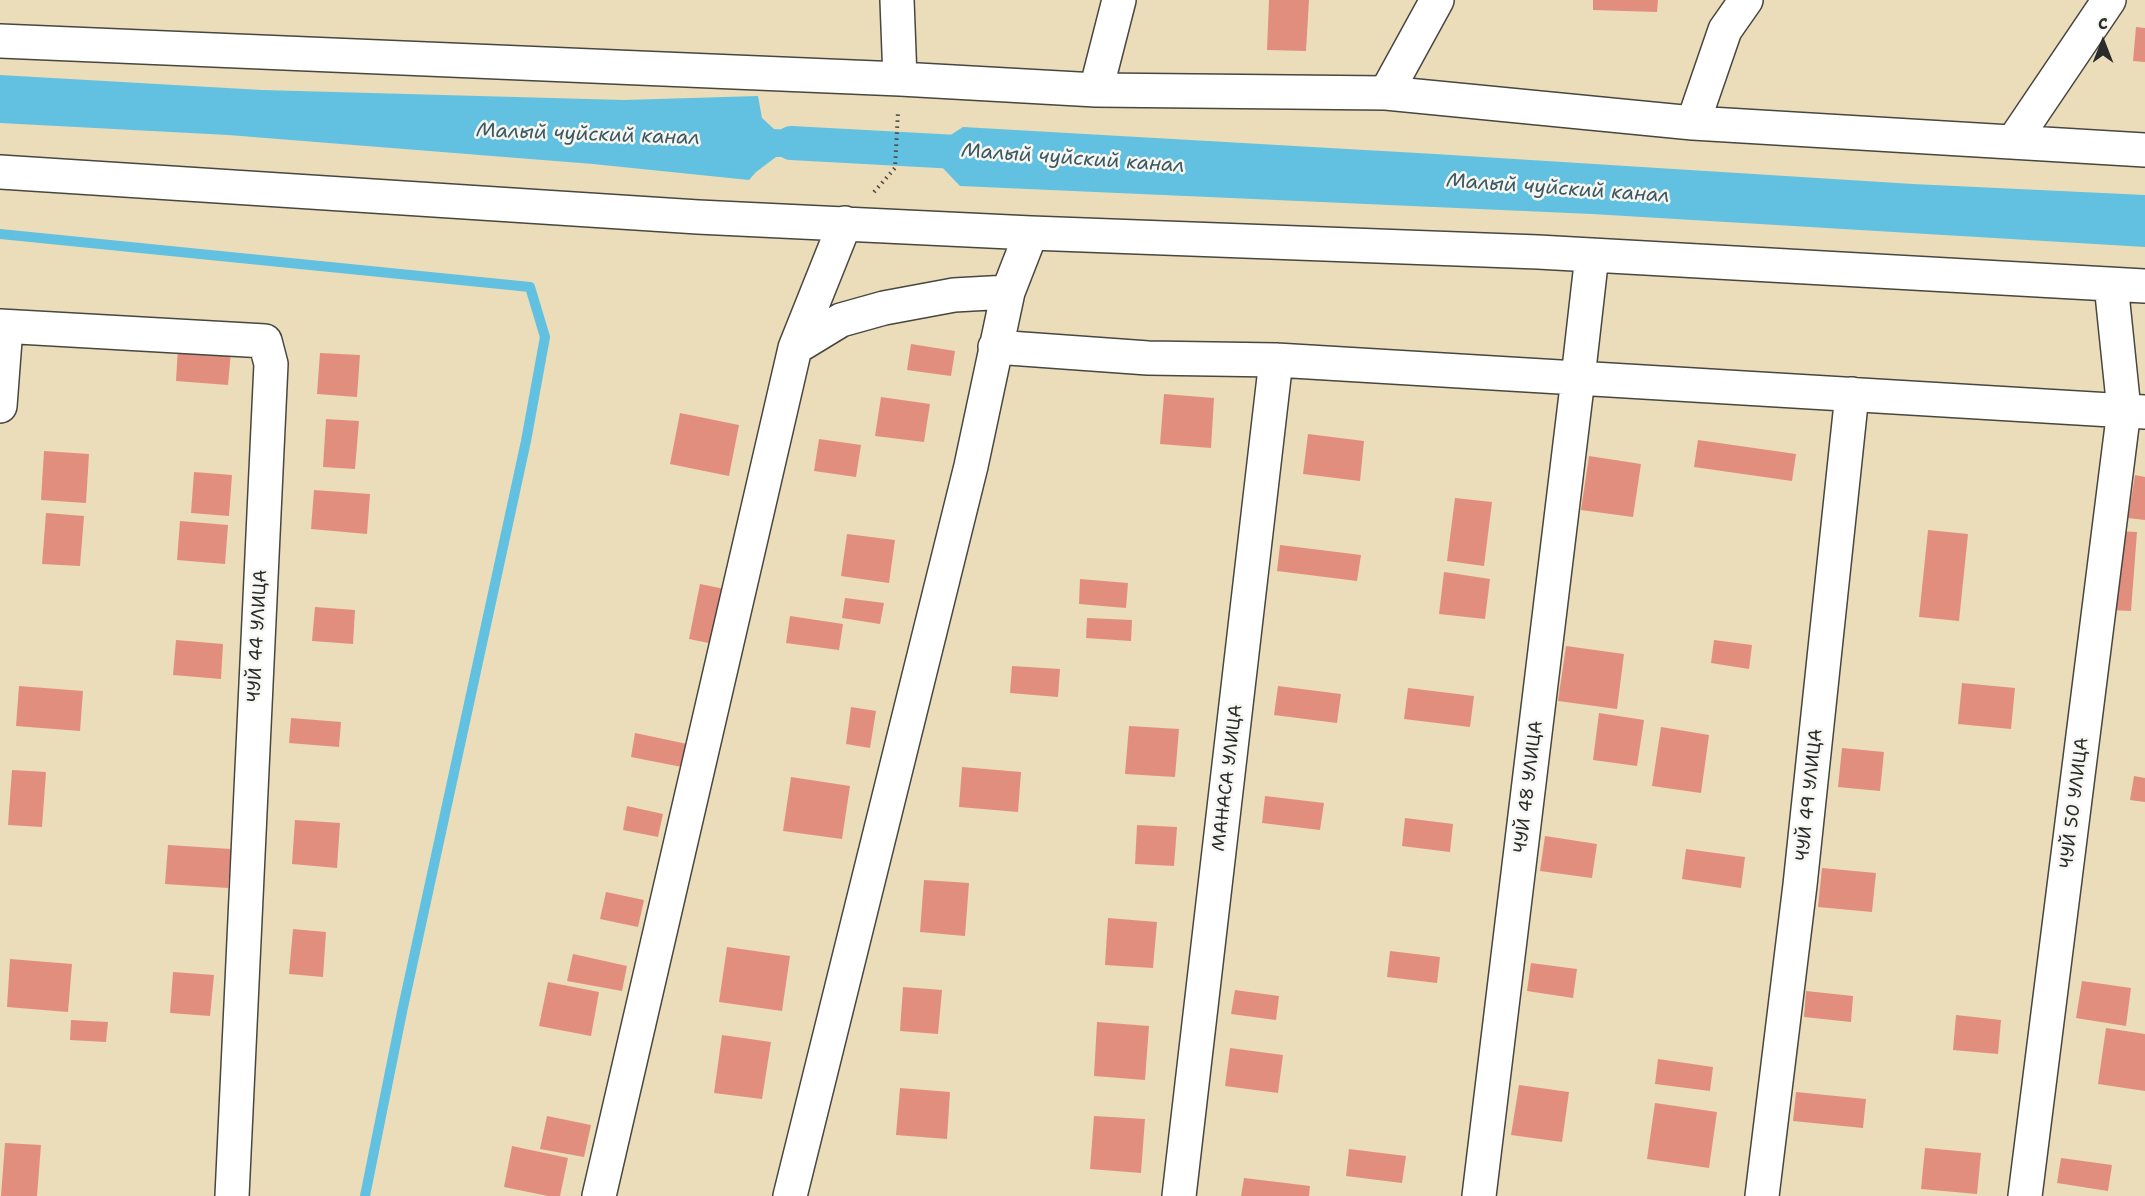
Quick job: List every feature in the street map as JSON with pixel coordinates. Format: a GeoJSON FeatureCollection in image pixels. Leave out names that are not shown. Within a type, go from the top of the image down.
{"type":"FeatureCollection","features":[{"type":"Feature","properties":{"kind":"street"},"geometry":{"type":"LineString","coordinates":[[897,0],[900,79]]}},
{"type":"Feature","properties":{"kind":"street"},"geometry":{"type":"LineString","coordinates":[[1096,90],[1119,0]]}},
{"type":"Feature","properties":{"kind":"street"},"geometry":{"type":"LineString","coordinates":[[1386,93],[1437,0]]}},
{"type":"Feature","properties":{"kind":"street"},"geometry":{"type":"LineString","coordinates":[[1694,123],[1725,30],[1746,0]]}},
{"type":"Feature","properties":{"kind":"street"},"geometry":{"type":"LineString","coordinates":[[2013,142],[2109,0]]}},
{"type":"Feature","properties":{"kind":"street"},"geometry":{"type":"LineString","coordinates":[[0,41],[900,79],[1096,90],[1386,93],[1694,123],[2145,150]]}},
{"type":"Feature","properties":{"kind":"street"},"geometry":{"type":"LineString","coordinates":[[0,172],[698,217],[1031,233],[1592,255],[2145,286]]}},
{"type":"Feature","properties":{"kind":"street"},"geometry":{"type":"LineString","coordinates":[[599,1196],[795,348],[845,223]]}},
{"type":"Feature","properties":{"kind":"street"},"geometry":{"type":"LineString","coordinates":[[790,1196],[971,466],[1008,292],[1031,233]]}},
{"type":"Feature","properties":{"kind":"street","name":"ЧУЙ 48 УЛИЦА"},"geometry":{"type":"LineString","coordinates":[[1479,1196],[1592,255]]}},
{"type":"Feature","properties":{"kind":"street","name":"ЧУЙ 50 УЛИЦА"},"geometry":{"type":"LineString","coordinates":[[2025,1196],[2135,411],[2111,284]]}},
{"type":"Feature","properties":{"kind":"street"},"geometry":{"type":"LineString","coordinates":[[795,348],[841,320],[884,308],[954,295],[1008,292]]}},
{"type":"Feature","properties":{"kind":"street"},"geometry":{"type":"LineString","coordinates":[[0,406],[3,327]]}},
{"type":"Feature","properties":{"kind":"street","name":"ЧУЙ 44 УЛИЦА"},"geometry":{"type":"LineString","coordinates":[[3,327],[265,341],[271,364],[232,1196]]}},
{"type":"Feature","properties":{"kind":"street"},"geometry":{"type":"LineString","coordinates":[[995,347],[1148,358],[1276,360],[2135,411]]}},
{"type":"Feature","properties":{"kind":"street","name":"МАНАСА УЛИЦА"},"geometry":{"type":"LineString","coordinates":[[1179,1196],[1276,360]]}},
{"type":"Feature","properties":{"kind":"street","name":"ЧУЙ 49 УЛИЦА"},"geometry":{"type":"LineString","coordinates":[[1762,1196],[1800,885],[1852,394]]}},
{"type":"Feature","properties":{"kind":"path"},"geometry":{"type":"LineString","coordinates":[[896,168],[897,126]]}},
{"type":"Feature","properties":{"kind":"water"},"geometry":{"type":"Polygon","coordinates":[[[0,75],[262,90],[624,100],[758,96],[762,118],[774,129],[838,133],[837,156],[776,157],[749,180],[593,164],[228,135],[0,123],[0,75]]]}},
{"type":"Feature","properties":{"kind":"water"},"geometry":{"type":"Polygon","coordinates":[[[963,127],[1913,184],[2145,195],[2145,247],[1592,214],[960,186],[939,164],[910,160],[912,138],[943,140],[963,127]]]}},
{"type":"Feature","properties":{"kind":"building"},"geometry":{"type":"Polygon","coordinates":[[[1269,0],[1309,0],[1306,51],[1267,50],[1269,0]]]}},
{"type":"Feature","properties":{"kind":"building"},"geometry":{"type":"Polygon","coordinates":[[[1593,0],[1658,0],[1657,12],[1593,10],[1593,0]]]}},
{"type":"Feature","properties":{"kind":"building"},"geometry":{"type":"Polygon","coordinates":[[[2136,27],[2145,28],[2145,62],[2133,61],[2136,27]]]}},
{"type":"Feature","properties":{"kind":"building"},"geometry":{"type":"Polygon","coordinates":[[[911,344],[955,351],[951,376],[907,370],[911,344]]]}},
{"type":"Feature","properties":{"kind":"building"},"geometry":{"type":"Polygon","coordinates":[[[178,347],[231,351],[228,385],[176,381],[178,347]]]}},
{"type":"Feature","properties":{"kind":"building"},"geometry":{"type":"Polygon","coordinates":[[[320,353],[360,355],[357,397],[317,394],[320,353]]]}},
{"type":"Feature","properties":{"kind":"building"},"geometry":{"type":"Polygon","coordinates":[[[1164,394],[1214,398],[1211,448],[1160,444],[1164,394]]]}},
{"type":"Feature","properties":{"kind":"building"},"geometry":{"type":"Polygon","coordinates":[[[881,397],[930,404],[924,442],[875,436],[881,397]]]}},
{"type":"Feature","properties":{"kind":"building"},"geometry":{"type":"Polygon","coordinates":[[[680,413],[739,425],[729,476],[670,464],[680,413]]]}},
{"type":"Feature","properties":{"kind":"building"},"geometry":{"type":"Polygon","coordinates":[[[326,419],[359,421],[355,469],[323,467],[326,419]]]}},
{"type":"Feature","properties":{"kind":"building"},"geometry":{"type":"Polygon","coordinates":[[[1308,434],[1364,441],[1360,481],[1303,474],[1308,434]]]}},
{"type":"Feature","properties":{"kind":"building"},"geometry":{"type":"Polygon","coordinates":[[[819,439],[861,445],[856,477],[814,471],[819,439]]]}},
{"type":"Feature","properties":{"kind":"building"},"geometry":{"type":"Polygon","coordinates":[[[1698,440],[1796,454],[1792,481],[1694,467],[1698,440]]]}},
{"type":"Feature","properties":{"kind":"building"},"geometry":{"type":"Polygon","coordinates":[[[44,451],[89,454],[86,503],[41,500],[44,451]]]}},
{"type":"Feature","properties":{"kind":"building"},"geometry":{"type":"Polygon","coordinates":[[[1589,456],[1641,464],[1633,517],[1581,510],[1589,456]]]}},
{"type":"Feature","properties":{"kind":"building"},"geometry":{"type":"Polygon","coordinates":[[[194,472],[232,475],[229,516],[191,513],[194,472]]]}},
{"type":"Feature","properties":{"kind":"building"},"geometry":{"type":"Polygon","coordinates":[[[2135,475],[2145,477],[2145,520],[2128,518],[2135,475]]]}},
{"type":"Feature","properties":{"kind":"building"},"geometry":{"type":"Polygon","coordinates":[[[314,490],[370,494],[367,534],[311,529],[314,490]]]}},
{"type":"Feature","properties":{"kind":"building"},"geometry":{"type":"Polygon","coordinates":[[[1455,498],[1492,502],[1484,566],[1447,561],[1455,498]]]}},
{"type":"Feature","properties":{"kind":"building"},"geometry":{"type":"Polygon","coordinates":[[[46,513],[84,516],[80,566],[42,564],[46,513]]]}},
{"type":"Feature","properties":{"kind":"building"},"geometry":{"type":"Polygon","coordinates":[[[180,521],[228,525],[225,564],[177,560],[180,521]]]}},
{"type":"Feature","properties":{"kind":"building"},"geometry":{"type":"Polygon","coordinates":[[[1928,530],[1968,534],[1959,621],[1919,617],[1928,530]]]}},
{"type":"Feature","properties":{"kind":"building"},"geometry":{"type":"Polygon","coordinates":[[[2115,531],[2137,532],[2131,611],[2109,610],[2115,531]]]}},
{"type":"Feature","properties":{"kind":"building"},"geometry":{"type":"Polygon","coordinates":[[[847,534],[895,540],[889,583],[841,576],[847,534]]]}},
{"type":"Feature","properties":{"kind":"building"},"geometry":{"type":"Polygon","coordinates":[[[1280,545],[1361,555],[1357,581],[1277,571],[1280,545]]]}},
{"type":"Feature","properties":{"kind":"building"},"geometry":{"type":"Polygon","coordinates":[[[1444,572],[1490,579],[1485,619],[1439,614],[1444,572]]]}},
{"type":"Feature","properties":{"kind":"building"},"geometry":{"type":"Polygon","coordinates":[[[1080,579],[1128,583],[1126,608],[1079,604],[1080,579]]]}},
{"type":"Feature","properties":{"kind":"building"},"geometry":{"type":"Polygon","coordinates":[[[700,584],[725,589],[714,644],[689,639],[700,584]]]}},
{"type":"Feature","properties":{"kind":"building"},"geometry":{"type":"Polygon","coordinates":[[[845,598],[884,603],[880,624],[842,618],[845,598]]]}},
{"type":"Feature","properties":{"kind":"building"},"geometry":{"type":"Polygon","coordinates":[[[315,607],[355,610],[353,644],[312,641],[315,607]]]}},
{"type":"Feature","properties":{"kind":"building"},"geometry":{"type":"Polygon","coordinates":[[[790,616],[843,624],[839,650],[786,643],[790,616]]]}},
{"type":"Feature","properties":{"kind":"building"},"geometry":{"type":"Polygon","coordinates":[[[1087,618],[1132,620],[1131,641],[1086,638],[1087,618]]]}},
{"type":"Feature","properties":{"kind":"building"},"geometry":{"type":"Polygon","coordinates":[[[176,640],[223,644],[221,679],[173,675],[176,640]]]}},
{"type":"Feature","properties":{"kind":"building"},"geometry":{"type":"Polygon","coordinates":[[[1714,640],[1752,645],[1749,669],[1711,663],[1714,640]]]}},
{"type":"Feature","properties":{"kind":"building"},"geometry":{"type":"Polygon","coordinates":[[[1566,646],[1624,654],[1617,709],[1558,701],[1566,646]]]}},
{"type":"Feature","properties":{"kind":"building"},"geometry":{"type":"Polygon","coordinates":[[[1012,666],[1060,669],[1058,697],[1010,693],[1012,666]]]}},
{"type":"Feature","properties":{"kind":"building"},"geometry":{"type":"Polygon","coordinates":[[[1962,683],[2015,688],[2011,729],[1958,724],[1962,683]]]}},
{"type":"Feature","properties":{"kind":"building"},"geometry":{"type":"Polygon","coordinates":[[[19,686],[83,691],[80,731],[16,726],[19,686]]]}},
{"type":"Feature","properties":{"kind":"building"},"geometry":{"type":"Polygon","coordinates":[[[1278,686],[1341,694],[1337,723],[1274,715],[1278,686]]]}},
{"type":"Feature","properties":{"kind":"building"},"geometry":{"type":"Polygon","coordinates":[[[1408,688],[1474,696],[1470,727],[1404,719],[1408,688]]]}},
{"type":"Feature","properties":{"kind":"building"},"geometry":{"type":"Polygon","coordinates":[[[851,707],[876,711],[870,748],[846,744],[851,707]]]}},
{"type":"Feature","properties":{"kind":"building"},"geometry":{"type":"Polygon","coordinates":[[[1599,713],[1644,720],[1637,766],[1593,760],[1599,713]]]}},
{"type":"Feature","properties":{"kind":"building"},"geometry":{"type":"Polygon","coordinates":[[[291,718],[341,722],[339,747],[289,743],[291,718]]]}},
{"type":"Feature","properties":{"kind":"building"},"geometry":{"type":"Polygon","coordinates":[[[1129,726],[1179,729],[1175,777],[1125,774],[1129,726]]]}},
{"type":"Feature","properties":{"kind":"building"},"geometry":{"type":"Polygon","coordinates":[[[1661,727],[1709,735],[1701,793],[1652,786],[1661,727]]]}},
{"type":"Feature","properties":{"kind":"building"},"geometry":{"type":"Polygon","coordinates":[[[635,733],[692,745],[687,768],[631,757],[635,733]]]}},
{"type":"Feature","properties":{"kind":"building"},"geometry":{"type":"Polygon","coordinates":[[[1842,748],[1884,752],[1880,791],[1838,787],[1842,748]]]}},
{"type":"Feature","properties":{"kind":"building"},"geometry":{"type":"Polygon","coordinates":[[[962,767],[1021,772],[1018,812],[959,807],[962,767]]]}},
{"type":"Feature","properties":{"kind":"building"},"geometry":{"type":"Polygon","coordinates":[[[12,770],[46,772],[42,827],[8,825],[12,770]]]}},
{"type":"Feature","properties":{"kind":"building"},"geometry":{"type":"Polygon","coordinates":[[[2134,776],[2145,778],[2145,802],[2130,800],[2134,776]]]}},
{"type":"Feature","properties":{"kind":"building"},"geometry":{"type":"Polygon","coordinates":[[[791,777],[850,786],[842,839],[783,831],[791,777]]]}},
{"type":"Feature","properties":{"kind":"building"},"geometry":{"type":"Polygon","coordinates":[[[1265,796],[1324,803],[1320,830],[1262,823],[1265,796]]]}},
{"type":"Feature","properties":{"kind":"building"},"geometry":{"type":"Polygon","coordinates":[[[627,806],[663,814],[658,837],[623,830],[627,806]]]}},
{"type":"Feature","properties":{"kind":"building"},"geometry":{"type":"Polygon","coordinates":[[[1405,818],[1453,824],[1450,852],[1402,846],[1405,818]]]}},
{"type":"Feature","properties":{"kind":"building"},"geometry":{"type":"Polygon","coordinates":[[[295,820],[340,823],[337,868],[292,864],[295,820]]]}},
{"type":"Feature","properties":{"kind":"building"},"geometry":{"type":"Polygon","coordinates":[[[1137,825],[1177,827],[1174,866],[1135,864],[1137,825]]]}},
{"type":"Feature","properties":{"kind":"building"},"geometry":{"type":"Polygon","coordinates":[[[1545,836],[1597,844],[1592,878],[1540,871],[1545,836]]]}},
{"type":"Feature","properties":{"kind":"building"},"geometry":{"type":"Polygon","coordinates":[[[168,845],[231,849],[228,888],[165,884],[168,845]]]}},
{"type":"Feature","properties":{"kind":"building"},"geometry":{"type":"Polygon","coordinates":[[[1686,849],[1745,857],[1741,888],[1682,879],[1686,849]]]}},
{"type":"Feature","properties":{"kind":"building"},"geometry":{"type":"Polygon","coordinates":[[[1822,868],[1876,873],[1872,912],[1818,907],[1822,868]]]}},
{"type":"Feature","properties":{"kind":"building"},"geometry":{"type":"Polygon","coordinates":[[[924,880],[969,883],[965,936],[920,932],[924,880]]]}},
{"type":"Feature","properties":{"kind":"building"},"geometry":{"type":"Polygon","coordinates":[[[606,892],[644,900],[638,927],[600,919],[606,892]]]}},
{"type":"Feature","properties":{"kind":"building"},"geometry":{"type":"Polygon","coordinates":[[[1108,918],[1157,922],[1153,968],[1105,965],[1108,918]]]}},
{"type":"Feature","properties":{"kind":"building"},"geometry":{"type":"Polygon","coordinates":[[[293,929],[326,932],[323,977],[289,974],[293,929]]]}},
{"type":"Feature","properties":{"kind":"building"},"geometry":{"type":"Polygon","coordinates":[[[727,947],[790,956],[782,1011],[719,1002],[727,947]]]}},
{"type":"Feature","properties":{"kind":"building"},"geometry":{"type":"Polygon","coordinates":[[[1390,951],[1440,957],[1437,983],[1387,977],[1390,951]]]}},
{"type":"Feature","properties":{"kind":"building"},"geometry":{"type":"Polygon","coordinates":[[[573,954],[627,966],[622,991],[567,981],[573,954]]]}},
{"type":"Feature","properties":{"kind":"building"},"geometry":{"type":"Polygon","coordinates":[[[10,959],[72,964],[68,1012],[7,1007],[10,959]]]}},
{"type":"Feature","properties":{"kind":"building"},"geometry":{"type":"Polygon","coordinates":[[[1531,963],[1577,969],[1573,998],[1527,991],[1531,963]]]}},
{"type":"Feature","properties":{"kind":"building"},"geometry":{"type":"Polygon","coordinates":[[[173,972],[214,975],[210,1016],[170,1013],[173,972]]]}},
{"type":"Feature","properties":{"kind":"building"},"geometry":{"type":"Polygon","coordinates":[[[2082,981],[2131,988],[2126,1026],[2076,1018],[2082,981]]]}},
{"type":"Feature","properties":{"kind":"building"},"geometry":{"type":"Polygon","coordinates":[[[548,982],[599,992],[591,1036],[539,1026],[548,982]]]}},
{"type":"Feature","properties":{"kind":"building"},"geometry":{"type":"Polygon","coordinates":[[[903,987],[942,990],[938,1034],[900,1031],[903,987]]]}},
{"type":"Feature","properties":{"kind":"building"},"geometry":{"type":"Polygon","coordinates":[[[1235,990],[1279,996],[1276,1020],[1231,1014],[1235,990]]]}},
{"type":"Feature","properties":{"kind":"building"},"geometry":{"type":"Polygon","coordinates":[[[1806,991],[1853,996],[1851,1022],[1804,1017],[1806,991]]]}},
{"type":"Feature","properties":{"kind":"building"},"geometry":{"type":"Polygon","coordinates":[[[1956,1015],[2001,1020],[1998,1054],[1953,1050],[1956,1015]]]}},
{"type":"Feature","properties":{"kind":"building"},"geometry":{"type":"Polygon","coordinates":[[[71,1020],[108,1022],[106,1042],[70,1040],[71,1020]]]}},
{"type":"Feature","properties":{"kind":"building"},"geometry":{"type":"Polygon","coordinates":[[[1097,1022],[1149,1026],[1145,1080],[1094,1076],[1097,1022]]]}},
{"type":"Feature","properties":{"kind":"building"},"geometry":{"type":"Polygon","coordinates":[[[2106,1028],[2145,1034],[2145,1091],[2098,1084],[2106,1028]]]}},
{"type":"Feature","properties":{"kind":"building"},"geometry":{"type":"Polygon","coordinates":[[[722,1035],[771,1042],[762,1099],[714,1093],[722,1035]]]}},
{"type":"Feature","properties":{"kind":"building"},"geometry":{"type":"Polygon","coordinates":[[[1230,1048],[1283,1055],[1278,1093],[1225,1086],[1230,1048]]]}},
{"type":"Feature","properties":{"kind":"building"},"geometry":{"type":"Polygon","coordinates":[[[1658,1059],[1713,1067],[1710,1091],[1655,1084],[1658,1059]]]}},
{"type":"Feature","properties":{"kind":"building"},"geometry":{"type":"Polygon","coordinates":[[[1519,1085],[1569,1092],[1562,1142],[1511,1135],[1519,1085]]]}},
{"type":"Feature","properties":{"kind":"building"},"geometry":{"type":"Polygon","coordinates":[[[900,1088],[950,1092],[947,1139],[896,1135],[900,1088]]]}},
{"type":"Feature","properties":{"kind":"building"},"geometry":{"type":"Polygon","coordinates":[[[1796,1092],[1866,1099],[1863,1128],[1793,1121],[1796,1092]]]}},
{"type":"Feature","properties":{"kind":"building"},"geometry":{"type":"Polygon","coordinates":[[[1655,1103],[1717,1112],[1709,1168],[1647,1159],[1655,1103]]]}},
{"type":"Feature","properties":{"kind":"building"},"geometry":{"type":"Polygon","coordinates":[[[547,1116],[591,1125],[584,1157],[540,1149],[547,1116]]]}},
{"type":"Feature","properties":{"kind":"building"},"geometry":{"type":"Polygon","coordinates":[[[1094,1116],[1145,1119],[1141,1173],[1090,1169],[1094,1116]]]}},
{"type":"Feature","properties":{"kind":"building"},"geometry":{"type":"Polygon","coordinates":[[[5,1143],[41,1145],[37,1196],[1,1196],[5,1143]]]}},
{"type":"Feature","properties":{"kind":"building"},"geometry":{"type":"Polygon","coordinates":[[[512,1146],[568,1158],[560,1196],[548,1196],[504,1187],[512,1146]]]}},
{"type":"Feature","properties":{"kind":"building"},"geometry":{"type":"Polygon","coordinates":[[[1925,1148],[1981,1153],[1977,1194],[1921,1189],[1925,1148]]]}},
{"type":"Feature","properties":{"kind":"building"},"geometry":{"type":"Polygon","coordinates":[[[1349,1149],[1406,1156],[1402,1183],[1346,1176],[1349,1149]]]}},
{"type":"Feature","properties":{"kind":"building"},"geometry":{"type":"Polygon","coordinates":[[[2061,1158],[2112,1165],[2108,1191],[2057,1183],[2061,1158]]]}},
{"type":"Feature","properties":{"kind":"building"},"geometry":{"type":"Polygon","coordinates":[[[1244,1178],[1310,1186],[1309,1196],[1241,1196],[1244,1178]]]}},
{"type":"Feature","properties":{"kind":"waterway","name":"Малый чуйский канал"},"geometry":{"type":"LineString","coordinates":[[791,143],[957,152]]}},
{"type":"Feature","properties":{"kind":"waterway"},"geometry":{"type":"LineString","coordinates":[[0,234],[530,287],[545,337],[526,441],[402,1012],[365,1196]]}}]}
